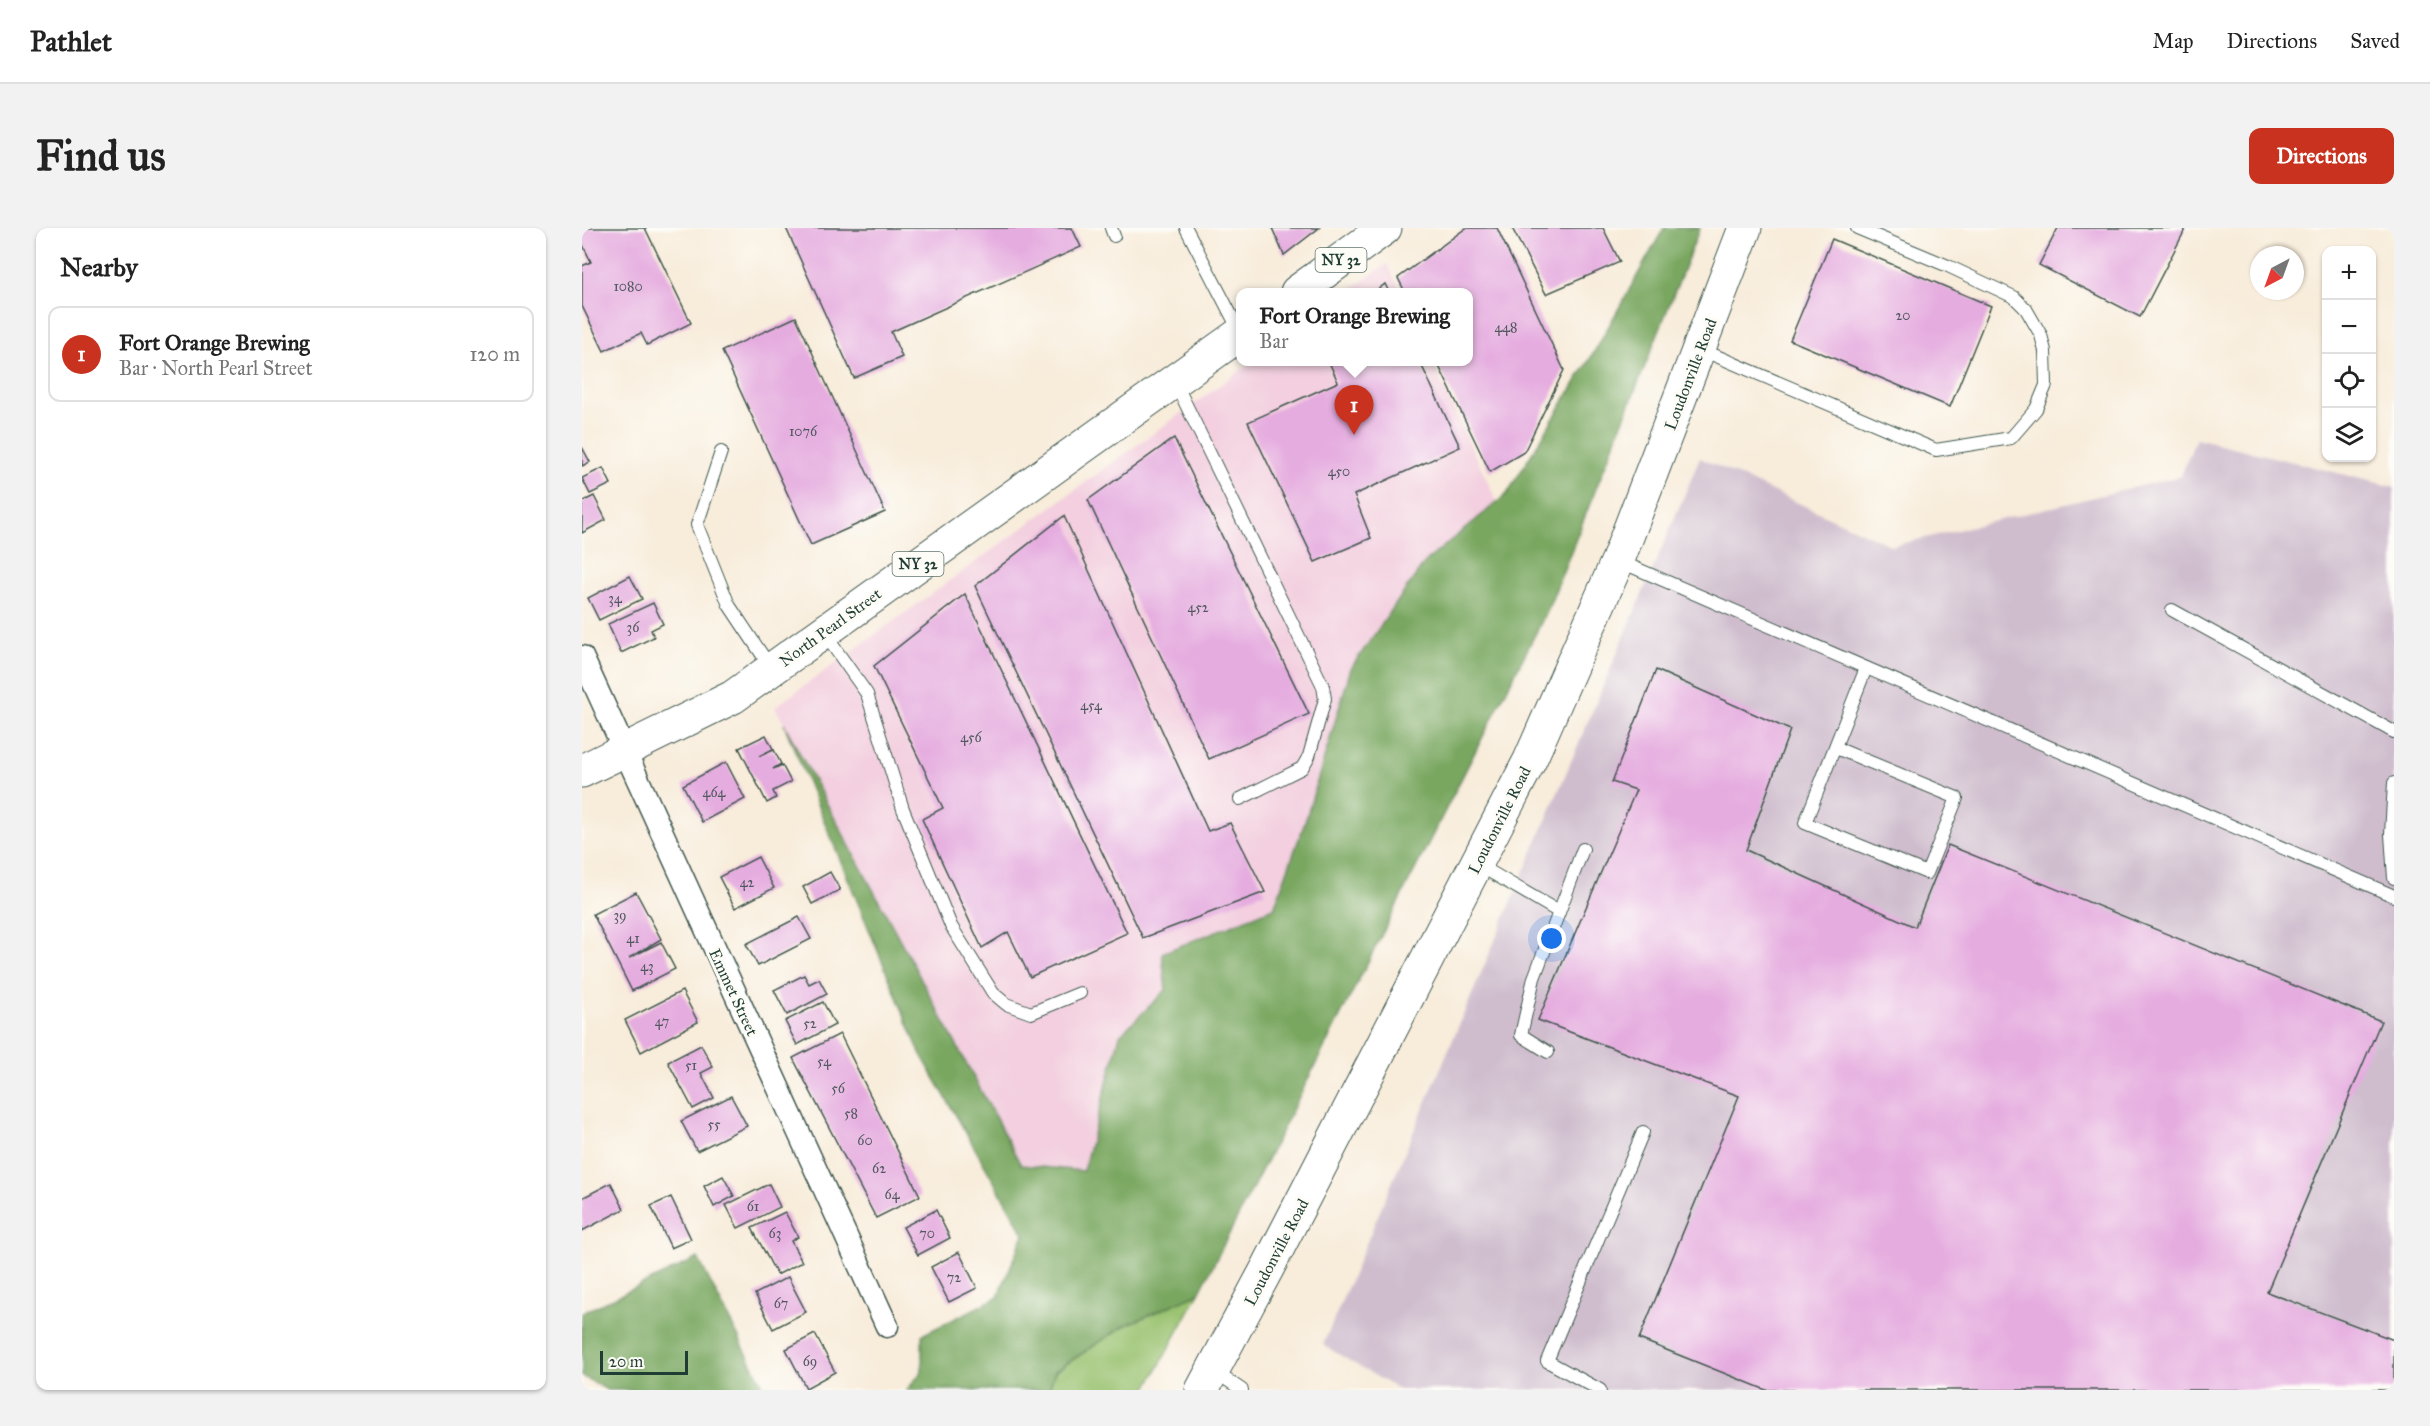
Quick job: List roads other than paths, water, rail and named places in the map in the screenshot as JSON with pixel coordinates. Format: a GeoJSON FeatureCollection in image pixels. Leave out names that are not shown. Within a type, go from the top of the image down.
{"type":"FeatureCollection","features":[{"type":"Feature","properties":{"kind":"main road","name":"NY 32"},"geometry":{"type":"LineString","coordinates":[[1302,288],[1385,228]]}},
{"type":"Feature","properties":{"kind":"main road","name":"Loudonville Road"},"geometry":{"type":"LineString","coordinates":[[1208,1380],[1530,760],[1618,560],[1745,228]]}},
{"type":"Feature","properties":{"kind":"main road","name":"North Pearl Street"},"geometry":{"type":"LineString","coordinates":[[582,771],[733,697],[1236,336]]}},
{"type":"Feature","properties":{"kind":"street","name":"Emmet Street"},"geometry":{"type":"LineString","coordinates":[[582,657],[887,1326]]}},
{"type":"Feature","properties":{"kind":"lane"},"geometry":{"type":"LineString","coordinates":[[1186,228],[1236,325]]}},
{"type":"Feature","properties":{"kind":"lane"},"geometry":{"type":"LineString","coordinates":[[1699,349],[1936,450],[2011,438],[2036,409],[2046,385],[2045,351],[2041,335],[2026,309],[2014,297],[1948,266],[1857,228]]}},
{"type":"Feature","properties":{"kind":"lane"},"geometry":{"type":"LineString","coordinates":[[1175,381],[1323,686],[1325,699],[1309,756],[1302,768],[1240,799]]}},
{"type":"Feature","properties":{"kind":"lane"},"geometry":{"type":"LineString","coordinates":[[721,452],[697,525],[729,605],[772,669]]}},
{"type":"Feature","properties":{"kind":"lane"},"geometry":{"type":"LineString","coordinates":[[1618,560],[2394,896]]}},
{"type":"Feature","properties":{"kind":"lane"},"geometry":{"type":"LineString","coordinates":[[2172,610],[2394,732]]}},
{"type":"Feature","properties":{"kind":"lane"},"geometry":{"type":"LineString","coordinates":[[824,632],[867,694],[903,809],[951,926],[993,993],[1006,1004],[1031,1013],[1080,993]]}},
{"type":"Feature","properties":{"kind":"lane"},"geometry":{"type":"LineString","coordinates":[[1836,748],[1957,798],[1927,873],[1805,823],[1866,668]]}},
{"type":"Feature","properties":{"kind":"lane"},"geometry":{"type":"LineString","coordinates":[[2394,783],[2391,834],[2394,878]]}},
{"type":"Feature","properties":{"kind":"lane"},"geometry":{"type":"LineString","coordinates":[[1548,1052],[1521,1035],[1534,978],[1583,849]]}},
{"type":"Feature","properties":{"kind":"lane"},"geometry":{"type":"LineString","coordinates":[[1477,864],[1559,912]]}},
{"type":"Feature","properties":{"kind":"lane"},"geometry":{"type":"LineString","coordinates":[[1600,1390],[1547,1361],[1642,1131]]}},
{"type":"Feature","properties":{"kind":"lane"},"geometry":{"type":"LineString","coordinates":[[1208,1380],[1242,1390]]}},
{"type":"Feature","properties":{"kind":"place","name":"Fort Orange Brewing"},"geometry":{"type":"Point","coordinates":[1354,435]}}]}
